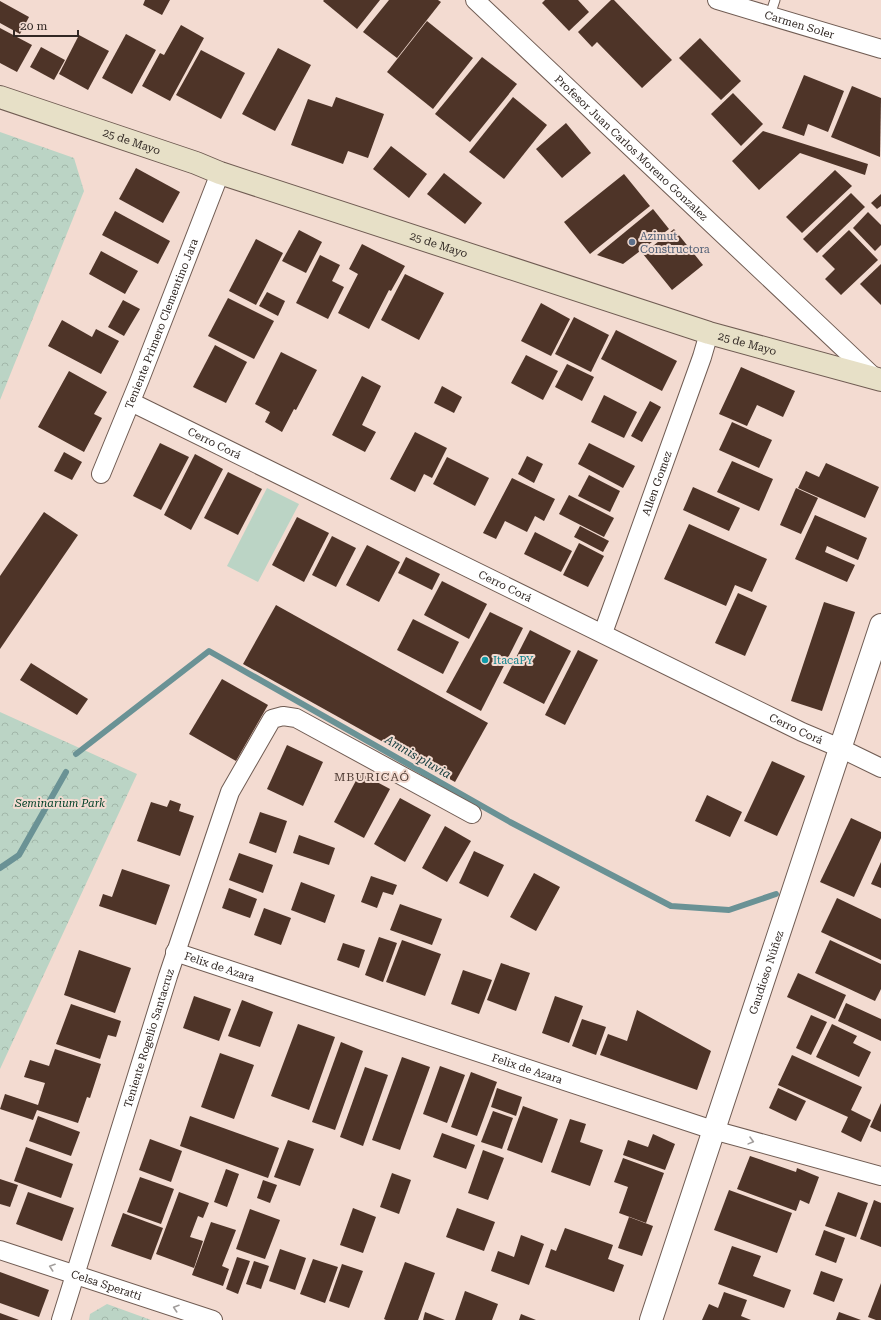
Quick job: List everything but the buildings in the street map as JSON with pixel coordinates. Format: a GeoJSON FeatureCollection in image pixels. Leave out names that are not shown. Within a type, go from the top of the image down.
{"type":"FeatureCollection","features":[{"type":"Feature","properties":{"kind":"main road","name":"25 de Mayo"},"geometry":{"type":"LineString","coordinates":[[0,98],[220,173],[709,333],[878,379]]}},
{"type":"Feature","properties":{"kind":"street","name":"Profesor Juan Carlos Moreno Gonzalez"},"geometry":{"type":"LineString","coordinates":[[475,0],[878,379]]}},
{"type":"Feature","properties":{"kind":"street","name":"Carmen Soler"},"geometry":{"type":"LineString","coordinates":[[717,0],[773,8],[881,48]]}},
{"type":"Feature","properties":{"kind":"street","name":"Teniente Primero Clementino Jara"},"geometry":{"type":"LineString","coordinates":[[102,474],[220,173]]}},
{"type":"Feature","properties":{"kind":"street","name":"Allen Gomez"},"geometry":{"type":"LineString","coordinates":[[602,633],[702,357],[709,333]]}},
{"type":"Feature","properties":{"kind":"street","name":"Cerro Corá"},"geometry":{"type":"LineString","coordinates":[[131,402],[802,732],[881,768]]}},
{"type":"Feature","properties":{"kind":"street","name":"Gaudioso Núñez"},"geometry":{"type":"LineString","coordinates":[[651,1320],[881,626]]}},
{"type":"Feature","properties":{"kind":"street","name":"Teniente Rogelio Santacruz"},"geometry":{"type":"LineString","coordinates":[[61,1320],[175,952],[230,792],[272,719],[283,716],[296,718],[472,814]]}},
{"type":"Feature","properties":{"kind":"street","name":"Felix de Azara"},"geometry":{"type":"LineString","coordinates":[[175,952],[713,1130],[881,1176]]}},
{"type":"Feature","properties":{"kind":"street","name":"Celsa Speratti"},"geometry":{"type":"LineString","coordinates":[[0,1250],[213,1320]]}},
{"type":"Feature","properties":{"kind":"green space"},"geometry":{"type":"Polygon","coordinates":[[[0,132],[74,158],[84,191],[0,400],[0,132]]]}},
{"type":"Feature","properties":{"kind":"green space"},"geometry":{"type":"Polygon","coordinates":[[[267,488],[299,504],[258,582],[227,566],[267,488]]]}},
{"type":"Feature","properties":{"kind":"green space","name":"Seminarium Park"},"geometry":{"type":"Polygon","coordinates":[[[0,712],[137,774],[0,1069],[0,712]]]}},
{"type":"Feature","properties":{"kind":"green space"},"geometry":{"type":"Polygon","coordinates":[[[107,1304],[151,1320],[89,1320],[90,1314],[107,1304]]]}},
{"type":"Feature","properties":{"kind":"waterway","name":"Amnis pluvia"},"geometry":{"type":"LineString","coordinates":[[76,754],[209,651],[510,822],[671,906],[729,910],[776,894]]}},
{"type":"Feature","properties":{"kind":"waterway","name":"Amnis pluvia"},"geometry":{"type":"LineString","coordinates":[[0,868],[19,855],[66,772]]}},
{"type":"Feature","properties":{"kind":"place","name":"Azimut Constructora"},"geometry":{"type":"Point","coordinates":[632,242]}},
{"type":"Feature","properties":{"kind":"place","name":"ItacaPY"},"geometry":{"type":"Point","coordinates":[485,660]}},
{"type":"Feature","properties":{"kind":"district","name":"MBURICAÓ"},"geometry":{"type":"Point","coordinates":[372,777]}}]}
